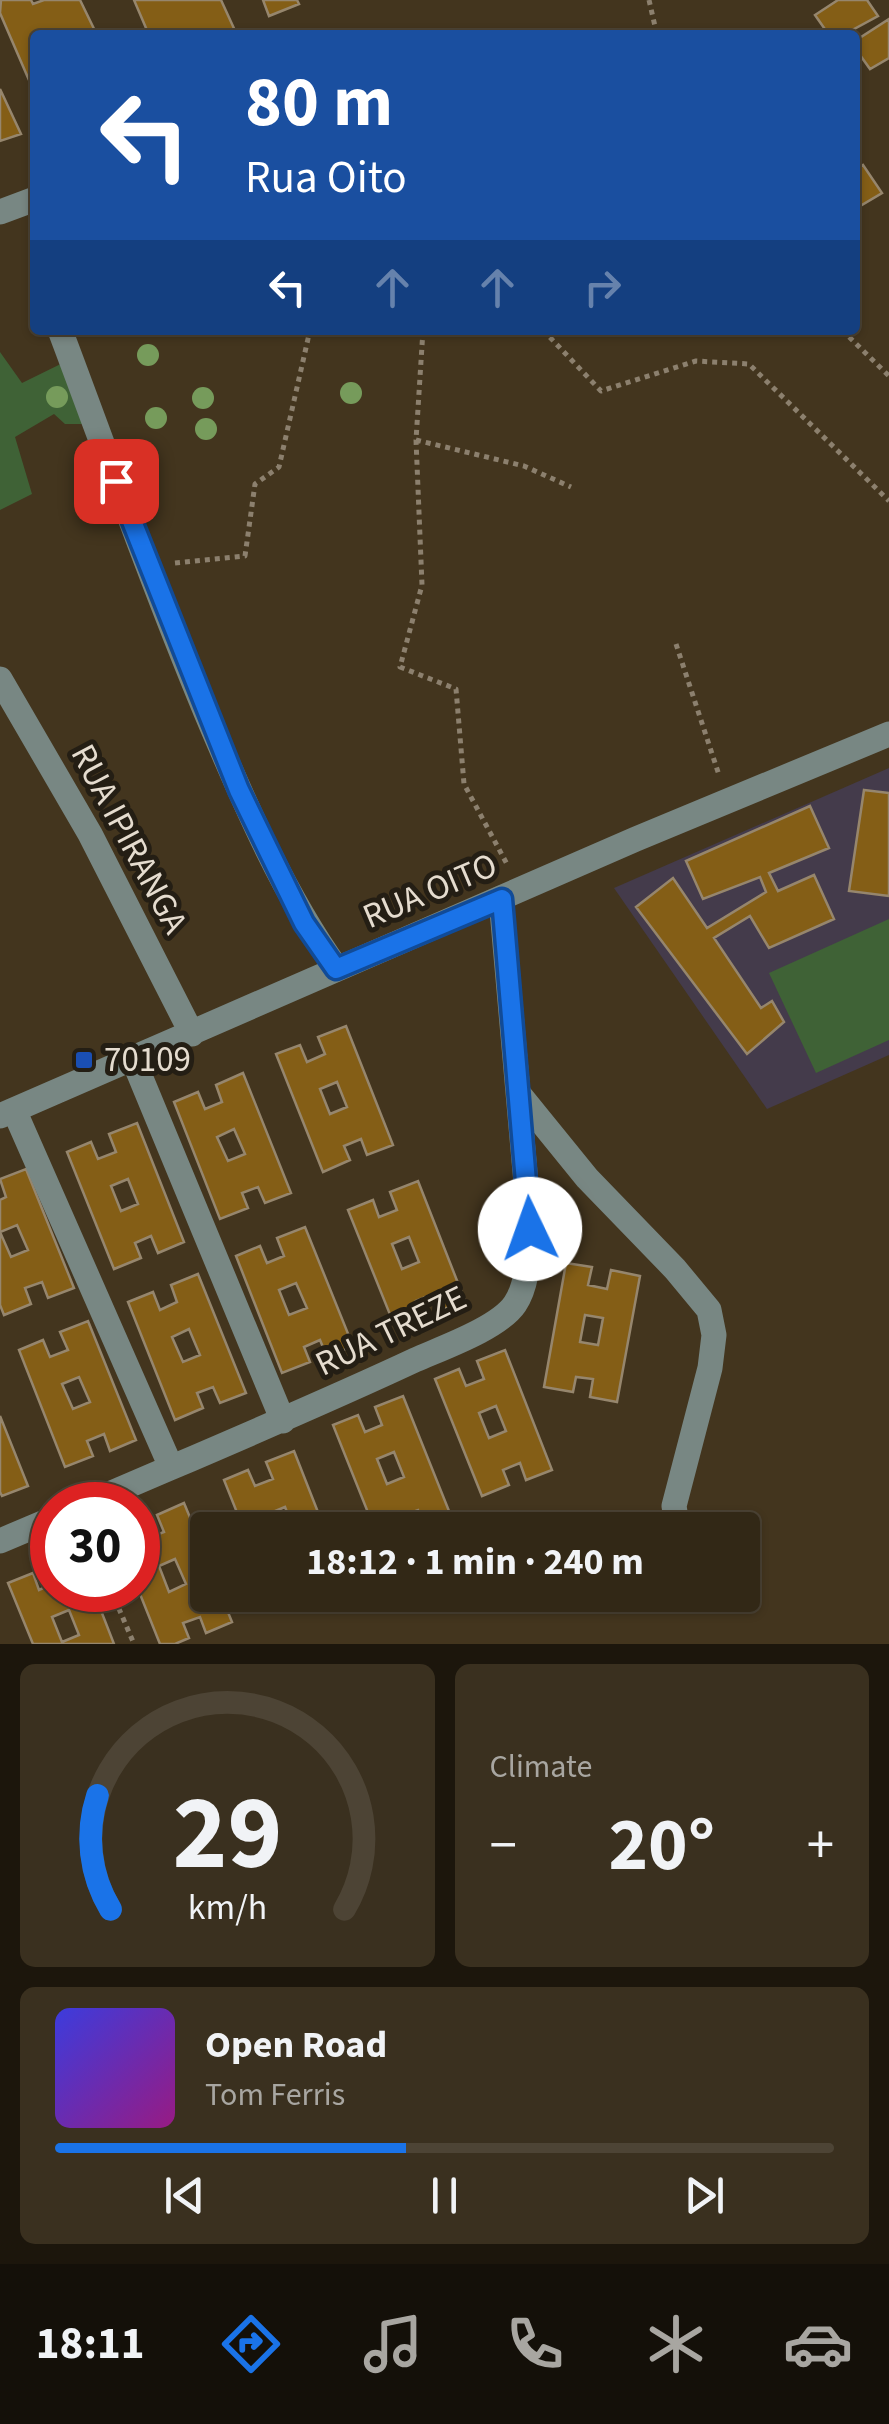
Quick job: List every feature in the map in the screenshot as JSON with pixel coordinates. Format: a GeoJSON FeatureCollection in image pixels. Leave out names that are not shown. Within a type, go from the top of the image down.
{"type":"FeatureCollection","features":[{"type":"Feature","properties":{"kind":"street"},"geometry":{"type":"LineString","coordinates":[[0,212],[30,201]]}},
{"type":"Feature","properties":{"kind":"street"},"geometry":{"type":"LineString","coordinates":[[62,335],[147,566],[239,790],[304,923],[336,969]]}},
{"type":"Feature","properties":{"kind":"street","name":"RUA IPIRANGA"},"geometry":{"type":"LineString","coordinates":[[0,678],[90,834],[192,1034]]}},
{"type":"Feature","properties":{"kind":"street","name":"RUA OITO"},"geometry":{"type":"LineString","coordinates":[[7,1113],[889,734]]}},
{"type":"Feature","properties":{"kind":"street","name":"RUA TREZE"},"geometry":{"type":"LineString","coordinates":[[138,1482],[284,1421],[493,1322],[515,1304],[525,1277],[530,1229],[518,1093],[512,895]]}},
{"type":"Feature","properties":{"kind":"street"},"geometry":{"type":"LineString","coordinates":[[133,1059],[284,1421]]}},
{"type":"Feature","properties":{"kind":"street"},"geometry":{"type":"LineString","coordinates":[[518,1093],[587,1178],[676,1269],[709,1310],[714,1335],[710,1368],[675,1512]]}},
{"type":"Feature","properties":{"kind":"street"},"geometry":{"type":"LineString","coordinates":[[7,1113],[171,1468]]}},
{"type":"Feature","properties":{"kind":"street"},"geometry":{"type":"LineString","coordinates":[[0,1541],[30,1528]]}},
{"type":"Feature","properties":{"kind":"path"},"geometry":{"type":"LineString","coordinates":[[649,0],[656,30]]}},
{"type":"Feature","properties":{"kind":"path"},"geometry":{"type":"LineString","coordinates":[[147,566],[245,556],[255,484],[279,467],[309,335]]}},
{"type":"Feature","properties":{"kind":"path"},"geometry":{"type":"LineString","coordinates":[[423,335],[416,440],[422,584],[400,667],[456,689],[464,784],[512,895]]}},
{"type":"Feature","properties":{"kind":"path"},"geometry":{"type":"LineString","coordinates":[[549,335],[600,391],[696,361],[749,364],[889,501]]}},
{"type":"Feature","properties":{"kind":"path"},"geometry":{"type":"LineString","coordinates":[[847,335],[889,376]]}},
{"type":"Feature","properties":{"kind":"path"},"geometry":{"type":"LineString","coordinates":[[416,440],[524,466],[571,487]]}},
{"type":"Feature","properties":{"kind":"path"},"geometry":{"type":"LineString","coordinates":[[676,644],[727,802]]}},
{"type":"Feature","properties":{"kind":"path"},"geometry":{"type":"LineString","coordinates":[[120,1612],[134,1644]]}},
{"type":"Feature","properties":{"kind":"shaded area"},"geometry":{"type":"Polygon","coordinates":[[[889,768],[889,1055],[767,1109],[614,888],[889,768]]]}},
{"type":"Feature","properties":{"kind":"green space"},"geometry":{"type":"Polygon","coordinates":[[[0,352],[22,383],[79,355],[100,424],[65,424],[54,414],[15,437],[32,494],[0,510],[0,352]]]}},
{"type":"Feature","properties":{"kind":"green space"},"geometry":{"type":"Polygon","coordinates":[[[889,919],[889,1040],[816,1073],[769,973],[889,919]]]}},
{"type":"Feature","properties":{"kind":"building"},"geometry":{"type":"Polygon","coordinates":[[[1,0],[31,0],[33,4],[44,0],[80,0],[95,30],[30,30],[30,82],[0,13],[1,0]]]}},
{"type":"Feature","properties":{"kind":"building"},"geometry":{"type":"Polygon","coordinates":[[[134,0],[221,0],[235,30],[147,30],[134,0]]]}},
{"type":"Feature","properties":{"kind":"building"},"geometry":{"type":"Polygon","coordinates":[[[263,0],[297,0],[299,4],[269,16],[263,0]]]}},
{"type":"Feature","properties":{"kind":"building"},"geometry":{"type":"Polygon","coordinates":[[[838,0],[867,0],[878,16],[852,30],[826,30],[815,15],[838,0]]]}},
{"type":"Feature","properties":{"kind":"building"},"geometry":{"type":"Polygon","coordinates":[[[889,19],[889,58],[870,69],[860,55],[860,38],[889,19]]]}},
{"type":"Feature","properties":{"kind":"building"},"geometry":{"type":"Polygon","coordinates":[[[0,89],[21,134],[0,141],[0,89]]]}},
{"type":"Feature","properties":{"kind":"building"},"geometry":{"type":"Polygon","coordinates":[[[863,165],[882,193],[860,206],[863,165]]]}},
{"type":"Feature","properties":{"kind":"building"},"geometry":{"type":"Polygon","coordinates":[[[864,790],[889,793],[889,896],[849,891],[864,790]]]}},
{"type":"Feature","properties":{"kind":"building"},"geometry":{"type":"Polygon","coordinates":[[[810,806],[829,848],[769,873],[778,891],[814,875],[834,919],[769,948],[750,916],[714,938],[761,1008],[772,1001],[784,1022],[747,1054],[636,907],[673,878],[707,928],[766,892],[760,877],[703,899],[686,861],[810,806]]]}},
{"type":"Feature","properties":{"kind":"building"},"geometry":{"type":"Polygon","coordinates":[[[346,1026],[393,1145],[367,1155],[361,1139],[344,1146],[350,1160],[323,1172],[276,1054],[300,1045],[307,1062],[325,1054],[318,1037],[346,1026]],[[337,1082],[320,1089],[330,1114],[347,1107],[337,1082]]]}},
{"type":"Feature","properties":{"kind":"building"},"geometry":{"type":"Polygon","coordinates":[[[243,1073],[291,1193],[265,1203],[258,1187],[242,1193],[248,1208],[220,1219],[174,1102],[198,1092],[205,1109],[222,1102],[216,1085],[243,1073]],[[234,1129],[217,1137],[228,1161],[245,1154],[234,1129]]]}},
{"type":"Feature","properties":{"kind":"building"},"geometry":{"type":"Polygon","coordinates":[[[137,1123],[184,1242],[158,1253],[151,1236],[135,1243],[141,1258],[114,1269],[67,1152],[91,1142],[98,1159],[116,1152],[109,1134],[137,1123]],[[128,1179],[111,1186],[121,1211],[138,1204],[128,1179]]]}},
{"type":"Feature","properties":{"kind":"building"},"geometry":{"type":"Polygon","coordinates":[[[26,1169],[74,1288],[48,1298],[42,1282],[25,1288],[31,1304],[4,1315],[0,1305],[0,1232],[0,1200],[6,1197],[0,1179],[26,1169]],[[17,1225],[0,1232],[11,1257],[28,1250],[17,1225]]]}},
{"type":"Feature","properties":{"kind":"building"},"geometry":{"type":"Polygon","coordinates":[[[418,1181],[465,1301],[439,1311],[433,1294],[416,1301],[423,1316],[395,1327],[348,1210],[373,1200],[379,1217],[397,1210],[390,1192],[418,1181]],[[409,1237],[392,1244],[402,1269],[419,1262],[409,1237]]]}},
{"type":"Feature","properties":{"kind":"building"},"geometry":{"type":"Polygon","coordinates":[[[305,1227],[353,1346],[327,1357],[320,1340],[304,1347],[310,1362],[282,1373],[236,1256],[260,1246],[267,1263],[284,1256],[277,1238],[305,1227]],[[296,1283],[279,1290],[289,1315],[307,1308],[296,1283]]]}},
{"type":"Feature","properties":{"kind":"building"},"geometry":{"type":"Polygon","coordinates":[[[566,1263],[592,1267],[588,1285],[607,1289],[611,1270],[640,1276],[617,1402],[590,1397],[593,1379],[576,1377],[573,1392],[544,1387],[566,1263]],[[585,1315],[580,1342],[598,1345],[603,1318],[585,1315]]]}},
{"type":"Feature","properties":{"kind":"building"},"geometry":{"type":"Polygon","coordinates":[[[198,1274],[246,1393],[220,1403],[213,1387],[197,1393],[203,1408],[175,1420],[128,1302],[153,1292],[160,1310],[177,1302],[171,1285],[198,1274]],[[189,1329],[172,1337],[183,1362],[200,1355],[189,1329]]]}},
{"type":"Feature","properties":{"kind":"building"},"geometry":{"type":"Polygon","coordinates":[[[88,1321],[136,1440],[110,1451],[104,1434],[87,1441],[93,1456],[65,1467],[19,1350],[43,1340],[50,1357],[68,1350],[60,1332],[88,1321]],[[79,1377],[62,1384],[73,1409],[90,1402],[79,1377]]]}},
{"type":"Feature","properties":{"kind":"building"},"geometry":{"type":"Polygon","coordinates":[[[505,1350],[552,1470],[526,1480],[520,1463],[503,1470],[509,1485],[482,1496],[435,1379],[459,1369],[466,1386],[484,1379],[477,1361],[505,1350]],[[496,1406],[479,1413],[489,1438],[506,1431],[496,1406]]]}},
{"type":"Feature","properties":{"kind":"building"},"geometry":{"type":"Polygon","coordinates":[[[403,1396],[449,1512],[368,1512],[333,1425],[358,1415],[365,1432],[382,1425],[375,1407],[403,1396]],[[394,1452],[377,1459],[387,1484],[404,1477],[394,1452]]]}},
{"type":"Feature","properties":{"kind":"building"},"geometry":{"type":"Polygon","coordinates":[[[0,1416],[28,1486],[2,1496],[0,1492],[0,1416]]]}},
{"type":"Feature","properties":{"kind":"building"},"geometry":{"type":"Polygon","coordinates":[[[294,1451],[318,1512],[287,1512],[285,1507],[273,1512],[237,1512],[224,1480],[248,1470],[255,1486],[273,1479],[266,1462],[294,1451]]]}},
{"type":"Feature","properties":{"kind":"building"},"geometry":{"type":"Polygon","coordinates":[[[184,1503],[190,1518],[190,1612],[228,1612],[232,1622],[206,1633],[200,1617],[183,1623],[189,1638],[175,1644],[160,1644],[147,1612],[160,1612],[160,1569],[169,1592],[186,1584],[175,1559],[160,1566],[160,1534],[164,1532],[160,1514],[184,1503]]]}},
{"type":"Feature","properties":{"kind":"building"},"geometry":{"type":"Polygon","coordinates":[[[30,1574],[30,1612],[64,1612],[52,1617],[62,1642],[79,1635],[70,1612],[102,1612],[114,1644],[33,1644],[8,1583],[30,1574]]]}},
{"type":"Feature","properties":{"kind":"place","name":"70109"},"geometry":{"type":"Point","coordinates":[84,1060]}},
{"type":"Feature","properties":{"kind":"route"},"geometry":{"type":"LineString","coordinates":[[116,481],[239,790],[304,923],[336,969],[502,899],[530,1229]]}}]}
